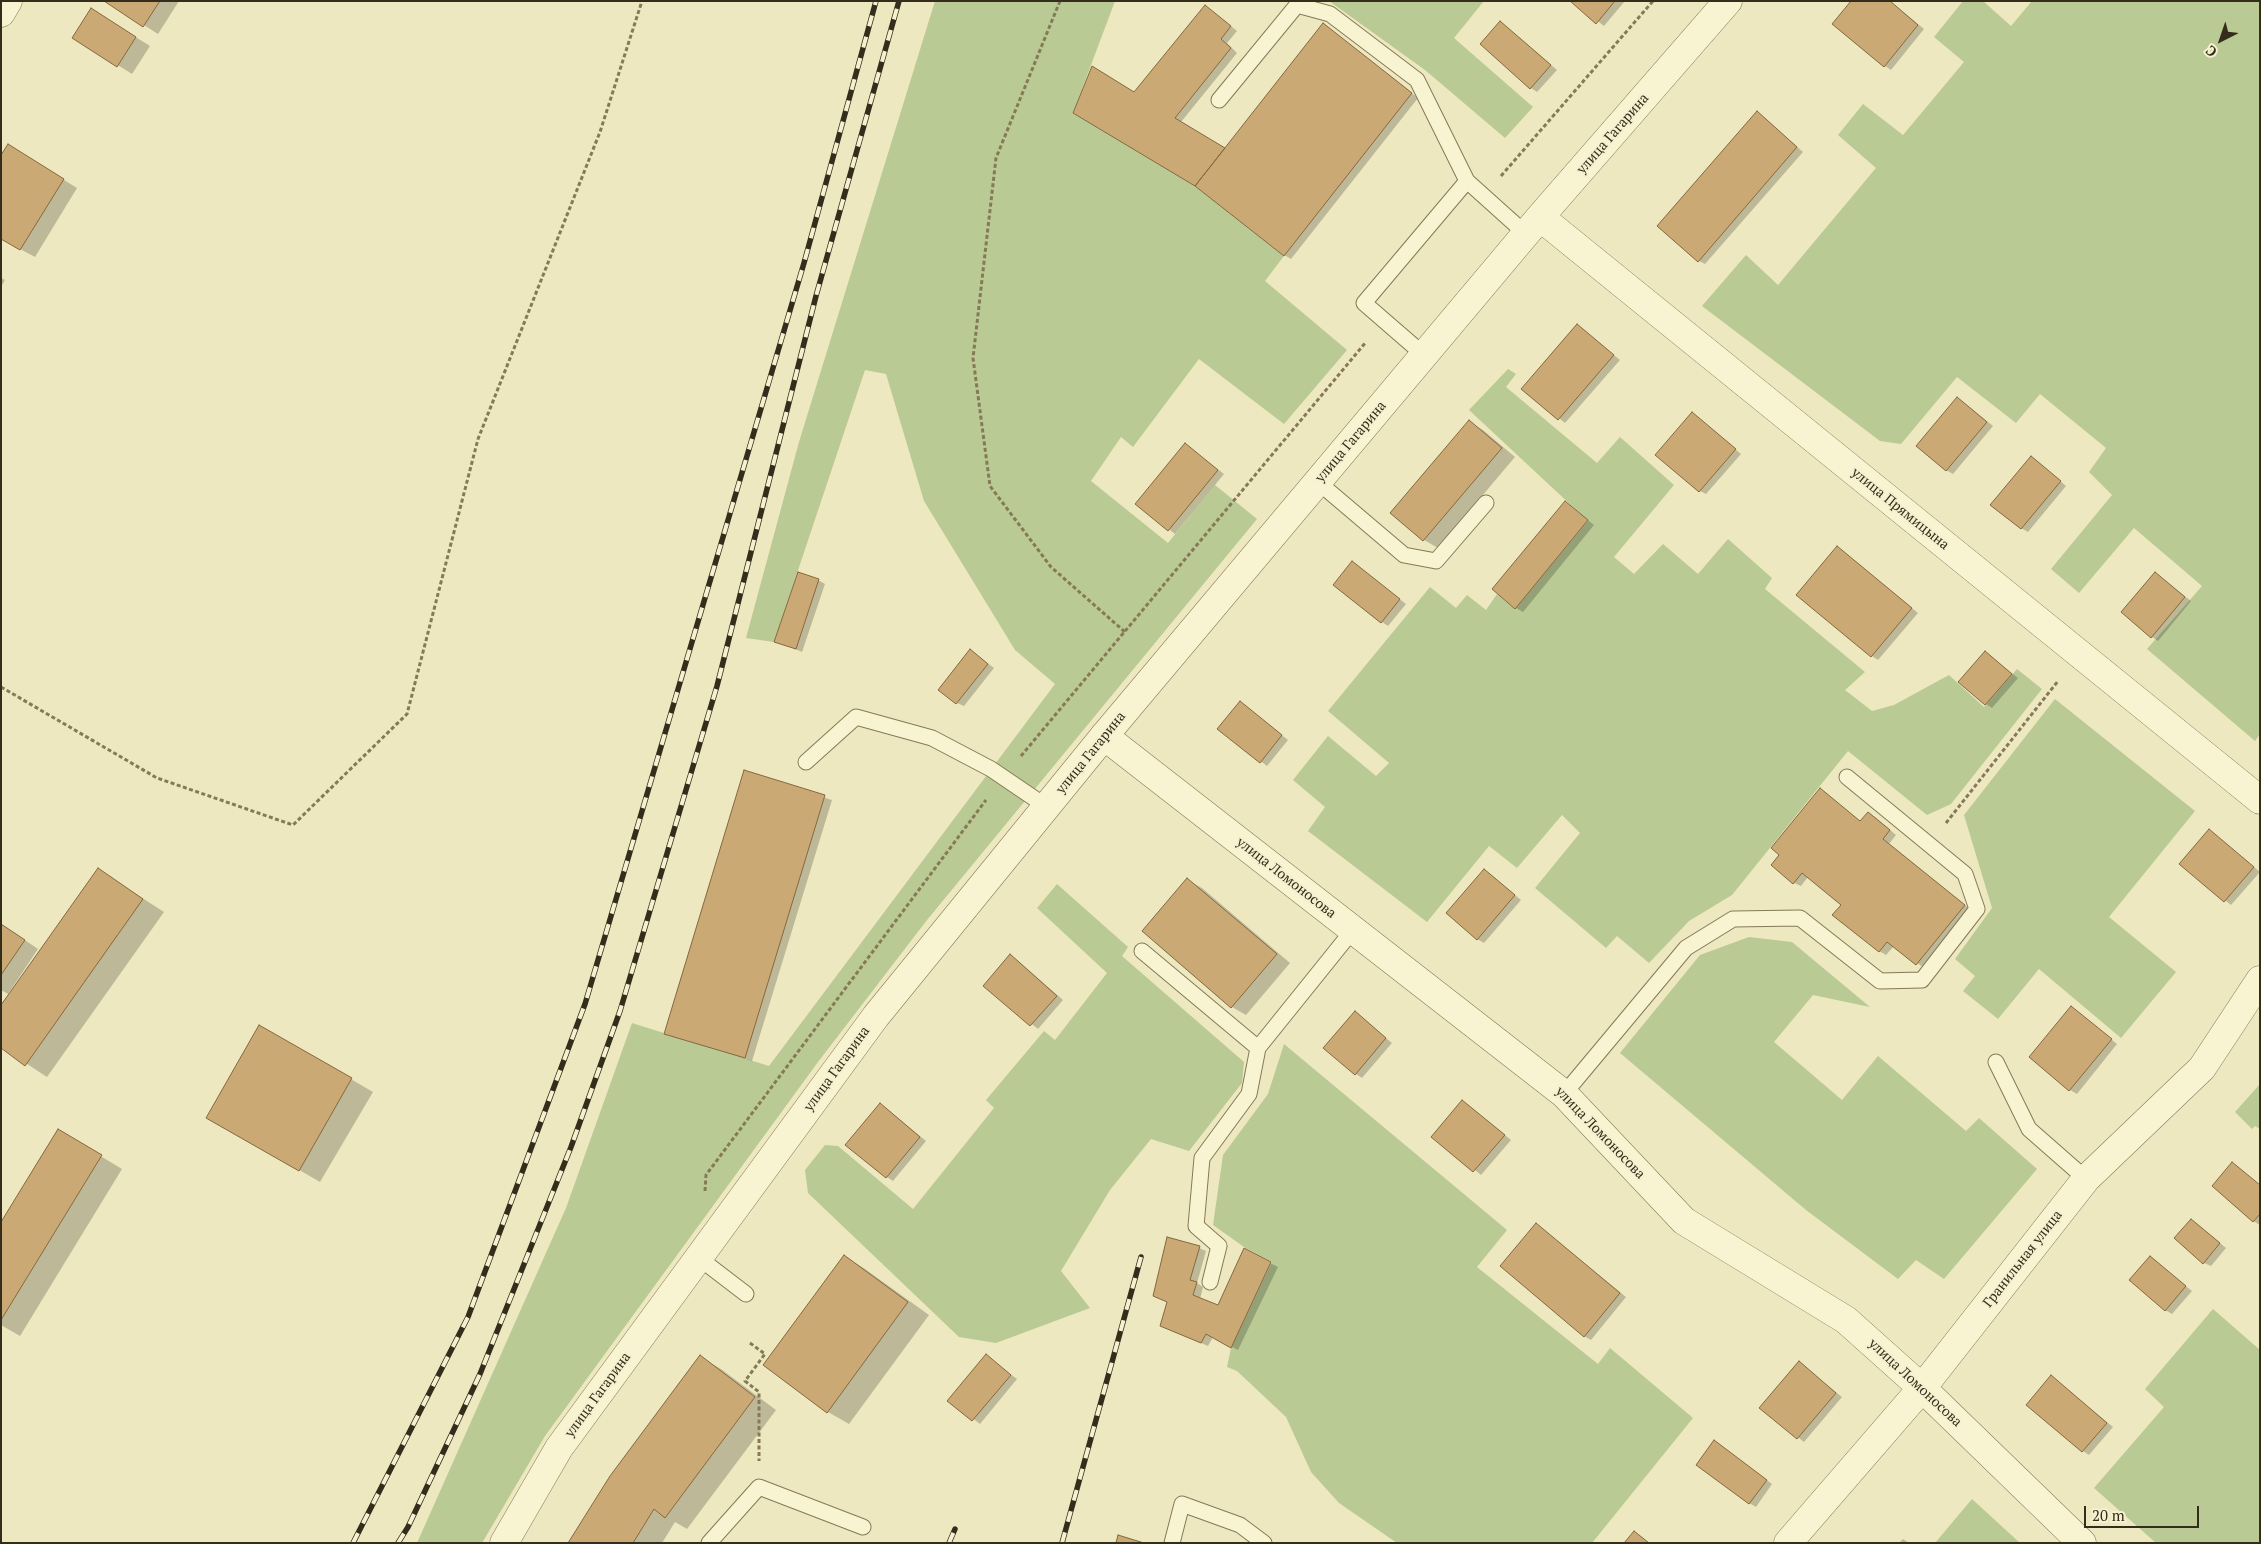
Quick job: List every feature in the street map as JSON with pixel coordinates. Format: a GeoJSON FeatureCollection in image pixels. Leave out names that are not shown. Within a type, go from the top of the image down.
{"type":"FeatureCollection","features":[{"type":"Feature","properties":{"kind":"street"},"geometry":{"type":"LineString","coordinates":[[1,13],[8,1]]}},
{"type":"Feature","properties":{"kind":"street","name":"улица Гагарина"},"geometry":{"type":"LineString","coordinates":[[504,1543],[559,1448],[876,1016],[1104,736],[1533,226],[1728,1]]}},
{"type":"Feature","properties":{"kind":"street","name":"улица Прямицына"},"geometry":{"type":"LineString","coordinates":[[1533,226],[2080,654],[2260,800]]}},
{"type":"Feature","properties":{"kind":"street","name":"улица Ломоносова"},"geometry":{"type":"LineString","coordinates":[[1104,736],[1564,1094],[1684,1221],[1846,1320],[1922,1388],[2082,1543]]}},
{"type":"Feature","properties":{"kind":"street","name":"Гранильная улица"},"geometry":{"type":"LineString","coordinates":[[1788,1543],[1922,1388],[2086,1179],[2202,1068],[2260,980]]}},
{"type":"Feature","properties":{"kind":"lane"},"geometry":{"type":"LineString","coordinates":[[1219,100],[1296,5],[1330,14],[1417,80],[1466,181],[1484,196],[1533,226]]}},
{"type":"Feature","properties":{"kind":"lane"},"geometry":{"type":"LineString","coordinates":[[1424,356],[1364,303],[1466,181]]}},
{"type":"Feature","properties":{"kind":"lane"},"geometry":{"type":"LineString","coordinates":[[1318,482],[1404,554],[1436,562],[1486,503]]}},
{"type":"Feature","properties":{"kind":"lane"},"geometry":{"type":"LineString","coordinates":[[806,762],[856,717],[932,738],[1004,778],[1047,807]]}},
{"type":"Feature","properties":{"kind":"lane"},"geometry":{"type":"LineString","coordinates":[[1564,1094],[1686,948],[1733,919],[1800,918],[1880,981],[1922,980],[1977,909],[1965,874],[1930,843],[1848,777]]}},
{"type":"Feature","properties":{"kind":"lane"},"geometry":{"type":"LineString","coordinates":[[1210,1282],[1219,1246],[1196,1226],[1202,1158],[1249,1094],[1258,1048],[1353,930]]}},
{"type":"Feature","properties":{"kind":"lane"},"geometry":{"type":"LineString","coordinates":[[1142,951],[1258,1048]]}},
{"type":"Feature","properties":{"kind":"lane"},"geometry":{"type":"LineString","coordinates":[[1996,1062],[2029,1129],[2086,1179]]}},
{"type":"Feature","properties":{"kind":"lane"},"geometry":{"type":"LineString","coordinates":[[699,1258],[746,1294]]}},
{"type":"Feature","properties":{"kind":"lane"},"geometry":{"type":"LineString","coordinates":[[709,1543],[759,1487],[863,1527]]}},
{"type":"Feature","properties":{"kind":"lane"},"geometry":{"type":"LineString","coordinates":[[1172,1543],[1182,1504],[1240,1525],[1264,1543]]}},
{"type":"Feature","properties":{"kind":"path"},"geometry":{"type":"LineString","coordinates":[[1,687],[157,778],[293,825],[407,714],[478,439],[600,132],[642,1]]}},
{"type":"Feature","properties":{"kind":"path"},"geometry":{"type":"LineString","coordinates":[[1060,1],[996,158],[973,358],[990,486],[1051,567],[1125,632]]}},
{"type":"Feature","properties":{"kind":"path"},"geometry":{"type":"LineString","coordinates":[[1484,196],[1653,1]]}},
{"type":"Feature","properties":{"kind":"path"},"geometry":{"type":"LineString","coordinates":[[705,1194],[706,1175],[1004,778],[1384,321]]}},
{"type":"Feature","properties":{"kind":"path"},"geometry":{"type":"LineString","coordinates":[[1930,843],[2080,654]]}},
{"type":"Feature","properties":{"kind":"path"},"geometry":{"type":"LineString","coordinates":[[750,1343],[765,1354],[745,1381],[759,1392],[759,1487]]}},
{"type":"Feature","properties":{"kind":"green space"},"geometry":{"type":"Polygon","coordinates":[[[935,1],[1115,1],[1073,113],[1195,186],[1284,256],[1265,281],[1347,350],[1284,424],[1199,359],[1133,447],[1121,437],[1091,481],[1168,543],[1215,485],[1257,519],[927,920],[818,1062],[545,1436],[482,1543],[417,1543],[566,1208],[632,1023],[769,1066],[1055,684],[1015,650],[924,501],[886,374],[865,370],[774,642],[746,638],[799,442],[935,1]]]}},
{"type":"Feature","properties":{"kind":"green space"},"geometry":{"type":"Polygon","coordinates":[[[1329,1],[1484,1],[1454,38],[1533,107],[1505,138],[1425,70],[1329,1]]]}},
{"type":"Feature","properties":{"kind":"green space"},"geometry":{"type":"Polygon","coordinates":[[[1963,1],[1983,1],[2011,26],[2032,1],[2260,1],[2260,734],[2255,741],[2147,649],[2202,586],[2134,528],[2079,593],[2051,569],[2112,495],[2089,472],[2106,448],[2040,394],[2016,423],[1957,377],[1901,444],[1880,441],[1702,306],[1746,255],[1778,285],[1876,168],[1838,135],[1863,104],[1903,135],[1964,62],[1934,37],[1963,1]]]}},
{"type":"Feature","properties":{"kind":"green space"},"geometry":{"type":"Polygon","coordinates":[[[1508,369],[1516,374],[1506,387],[1597,463],[1620,437],[1674,485],[1614,557],[1634,574],[1663,544],[1698,574],[1728,539],[1772,578],[1765,589],[1865,672],[1845,690],[1872,711],[1894,705],[1949,675],[1984,707],[2017,669],[2042,689],[1951,804],[1927,815],[1848,751],[1732,895],[1689,921],[1649,963],[1617,936],[1606,948],[1535,888],[1580,833],[1562,815],[1517,868],[1489,846],[1427,922],[1308,831],[1325,807],[1293,780],[1328,736],[1376,776],[1389,763],[1328,711],[1430,587],[1456,608],[1467,595],[1486,610],[1497,594],[1515,609],[1588,521],[1469,410],[1508,369]]]}},
{"type":"Feature","properties":{"kind":"green space"},"geometry":{"type":"Polygon","coordinates":[[[2055,699],[2195,811],[2109,917],[2176,972],[2121,1038],[2039,969],[1998,1019],[1963,991],[1975,976],[1955,959],[1992,908],[1964,815],[2055,699]]]}},
{"type":"Feature","properties":{"kind":"green space"},"geometry":{"type":"Polygon","coordinates":[[[1057,884],[1128,947],[1122,956],[1244,1062],[1242,1083],[1189,1151],[1151,1139],[1110,1190],[1061,1271],[1090,1308],[996,1343],[959,1337],[808,1193],[805,1170],[825,1145],[838,1146],[913,1209],[994,1108],[986,1100],[1044,1031],[1055,1040],[1107,973],[1037,908],[1057,884]]]}},
{"type":"Feature","properties":{"kind":"green space"},"geometry":{"type":"Polygon","coordinates":[[[1749,937],[1792,942],[1870,1007],[1813,995],[1774,1042],[1842,1100],[1878,1056],[1966,1131],[1979,1118],[2037,1169],[1944,1279],[1916,1260],[1898,1279],[1806,1210],[1620,1053],[1700,955],[1749,937]]]}},
{"type":"Feature","properties":{"kind":"green space"},"geometry":{"type":"Polygon","coordinates":[[[1284,1044],[1507,1230],[1477,1267],[1598,1364],[1610,1348],[1693,1418],[1592,1543],[1397,1543],[1339,1503],[1311,1472],[1286,1417],[1237,1371],[1227,1367],[1231,1348],[1272,1262],[1244,1247],[1213,1225],[1223,1155],[1268,1094],[1284,1044]]]}},
{"type":"Feature","properties":{"kind":"green space"},"geometry":{"type":"Polygon","coordinates":[[[2260,1084],[2260,1129],[2255,1126],[2252,1129],[2235,1112],[2260,1084]]]}},
{"type":"Feature","properties":{"kind":"green space"},"geometry":{"type":"Polygon","coordinates":[[[2213,1309],[2260,1350],[2260,1543],[2156,1543],[2094,1488],[2164,1407],[2145,1389],[2213,1309]]]}},
{"type":"Feature","properties":{"kind":"green space"},"geometry":{"type":"Polygon","coordinates":[[[1972,1499],[2020,1543],[1935,1543],[1972,1499]]]}},
{"type":"Feature","properties":{"kind":"building"},"geometry":{"type":"Polygon","coordinates":[[[104,1],[160,1],[143,27],[104,1]]]}},
{"type":"Feature","properties":{"kind":"building"},"geometry":{"type":"Polygon","coordinates":[[[1570,1],[1615,1],[1596,24],[1570,1]]]}},
{"type":"Feature","properties":{"kind":"building"},"geometry":{"type":"Polygon","coordinates":[[[1851,1],[1890,1],[1918,25],[1884,67],[1832,24],[1851,1]]]}},
{"type":"Feature","properties":{"kind":"building"},"geometry":{"type":"Polygon","coordinates":[[[1205,5],[1231,26],[1221,39],[1231,48],[1175,118],[1225,148],[1195,186],[1073,113],[1092,66],[1134,92],[1205,5]]]}},
{"type":"Feature","properties":{"kind":"building"},"geometry":{"type":"Polygon","coordinates":[[[91,8],[136,37],[117,67],[72,38],[91,8]]]}},
{"type":"Feature","properties":{"kind":"building"},"geometry":{"type":"Polygon","coordinates":[[[1500,21],[1551,65],[1530,89],[1480,44],[1500,21]]]}},
{"type":"Feature","properties":{"kind":"building"},"geometry":{"type":"Polygon","coordinates":[[[1323,23],[1412,93],[1284,256],[1195,186],[1323,23]]]}},
{"type":"Feature","properties":{"kind":"building"},"geometry":{"type":"Polygon","coordinates":[[[1757,111],[1797,147],[1698,262],[1657,226],[1757,111]]]}},
{"type":"Feature","properties":{"kind":"building"},"geometry":{"type":"Polygon","coordinates":[[[8,144],[64,179],[20,250],[1,239],[1,155],[8,144]]]}},
{"type":"Feature","properties":{"kind":"building"},"geometry":{"type":"Polygon","coordinates":[[[1577,324],[1614,355],[1558,420],[1521,389],[1577,324]]]}},
{"type":"Feature","properties":{"kind":"building"},"geometry":{"type":"Polygon","coordinates":[[[1957,397],[1987,422],[1946,471],[1916,446],[1957,397]]]}},
{"type":"Feature","properties":{"kind":"building"},"geometry":{"type":"Polygon","coordinates":[[[1692,412],[1736,449],[1699,492],[1655,455],[1692,412]]]}},
{"type":"Feature","properties":{"kind":"building"},"geometry":{"type":"Polygon","coordinates":[[[1469,420],[1502,448],[1423,541],[1390,513],[1469,420]]]}},
{"type":"Feature","properties":{"kind":"building"},"geometry":{"type":"Polygon","coordinates":[[[1185,443],[1218,470],[1168,531],[1135,504],[1185,443]]]}},
{"type":"Feature","properties":{"kind":"building"},"geometry":{"type":"Polygon","coordinates":[[[2031,456],[2061,481],[2021,529],[1990,505],[2031,456]]]}},
{"type":"Feature","properties":{"kind":"building"},"geometry":{"type":"Polygon","coordinates":[[[1565,501],[1588,520],[1515,609],[1492,589],[1565,501]]]}},
{"type":"Feature","properties":{"kind":"building"},"geometry":{"type":"Polygon","coordinates":[[[1837,546],[1912,608],[1871,657],[1796,595],[1837,546]]]}},
{"type":"Feature","properties":{"kind":"building"},"geometry":{"type":"Polygon","coordinates":[[[1352,561],[1400,599],[1381,623],[1333,585],[1352,561]]]}},
{"type":"Feature","properties":{"kind":"building"},"geometry":{"type":"Polygon","coordinates":[[[798,572],[819,579],[796,649],[774,642],[798,572]]]}},
{"type":"Feature","properties":{"kind":"building"},"geometry":{"type":"Polygon","coordinates":[[[2155,572],[2185,597],[2151,638],[2121,612],[2155,572]]]}},
{"type":"Feature","properties":{"kind":"building"},"geometry":{"type":"Polygon","coordinates":[[[970,649],[988,664],[956,704],[938,690],[970,649]]]}},
{"type":"Feature","properties":{"kind":"building"},"geometry":{"type":"Polygon","coordinates":[[[1985,651],[2012,674],[1985,705],[1958,682],[1985,651]]]}},
{"type":"Feature","properties":{"kind":"building"},"geometry":{"type":"Polygon","coordinates":[[[1240,701],[1282,735],[1260,763],[1217,729],[1240,701]]]}},
{"type":"Feature","properties":{"kind":"building"},"geometry":{"type":"Polygon","coordinates":[[[744,770],[825,795],[745,1058],[664,1034],[744,770]]]}},
{"type":"Feature","properties":{"kind":"building"},"geometry":{"type":"Polygon","coordinates":[[[1820,788],[1860,821],[1868,812],[1890,830],[1883,839],[1965,905],[1916,965],[1887,942],[1879,952],[1832,915],[1841,905],[1802,873],[1793,884],[1771,865],[1779,855],[1771,848],[1820,788]]]}},
{"type":"Feature","properties":{"kind":"building"},"geometry":{"type":"Polygon","coordinates":[[[2209,829],[2254,867],[2224,902],[2179,864],[2209,829]]]}},
{"type":"Feature","properties":{"kind":"building"},"geometry":{"type":"Polygon","coordinates":[[[98,868],[143,899],[25,1066],[1,1048],[1,1005],[98,868]]]}},
{"type":"Feature","properties":{"kind":"building"},"geometry":{"type":"Polygon","coordinates":[[[1484,869],[1515,895],[1477,940],[1446,913],[1484,869]]]}},
{"type":"Feature","properties":{"kind":"building"},"geometry":{"type":"Polygon","coordinates":[[[1187,878],[1277,954],[1231,1008],[1142,931],[1187,878]]]}},
{"type":"Feature","properties":{"kind":"building"},"geometry":{"type":"Polygon","coordinates":[[[1,924],[25,940],[1,975],[1,924]]]}},
{"type":"Feature","properties":{"kind":"building"},"geometry":{"type":"Polygon","coordinates":[[[1010,954],[1057,996],[1030,1026],[983,986],[1010,954]]]}},
{"type":"Feature","properties":{"kind":"building"},"geometry":{"type":"Polygon","coordinates":[[[2071,1006],[2112,1039],[2069,1091],[2029,1057],[2071,1006]]]}},
{"type":"Feature","properties":{"kind":"building"},"geometry":{"type":"Polygon","coordinates":[[[1355,1011],[1386,1038],[1355,1075],[1323,1048],[1355,1011]]]}},
{"type":"Feature","properties":{"kind":"building"},"geometry":{"type":"Polygon","coordinates":[[[259,1025],[352,1078],[299,1171],[206,1118],[259,1025]]]}},
{"type":"Feature","properties":{"kind":"building"},"geometry":{"type":"Polygon","coordinates":[[[1462,1100],[1505,1135],[1473,1172],[1431,1137],[1462,1100]]]}},
{"type":"Feature","properties":{"kind":"building"},"geometry":{"type":"Polygon","coordinates":[[[880,1103],[920,1137],[886,1178],[845,1145],[880,1103]]]}},
{"type":"Feature","properties":{"kind":"building"},"geometry":{"type":"Polygon","coordinates":[[[58,1129],[102,1155],[1,1320],[1,1222],[58,1129]]]}},
{"type":"Feature","properties":{"kind":"building"},"geometry":{"type":"Polygon","coordinates":[[[2232,1162],[2260,1185],[2260,1214],[2253,1222],[2212,1186],[2232,1162]]]}},
{"type":"Feature","properties":{"kind":"building"},"geometry":{"type":"Polygon","coordinates":[[[2191,1219],[2220,1243],[2203,1264],[2174,1238],[2191,1219]]]}},
{"type":"Feature","properties":{"kind":"building"},"geometry":{"type":"Polygon","coordinates":[[[1536,1223],[1620,1293],[1584,1337],[1500,1266],[1536,1223]]]}},
{"type":"Feature","properties":{"kind":"building"},"geometry":{"type":"Polygon","coordinates":[[[1167,1237],[1200,1246],[1190,1280],[1197,1282],[1193,1295],[1218,1305],[1244,1248],[1271,1262],[1231,1348],[1206,1334],[1201,1343],[1160,1326],[1167,1302],[1153,1296],[1167,1237]]]}},
{"type":"Feature","properties":{"kind":"building"},"geometry":{"type":"Polygon","coordinates":[[[844,1255],[908,1302],[827,1413],[763,1365],[844,1255]]]}},
{"type":"Feature","properties":{"kind":"building"},"geometry":{"type":"Polygon","coordinates":[[[2150,1256],[2186,1286],[2165,1311],[2129,1280],[2150,1256]]]}},
{"type":"Feature","properties":{"kind":"building"},"geometry":{"type":"Polygon","coordinates":[[[986,1354],[1011,1375],[972,1421],[947,1401],[986,1354]]]}},
{"type":"Feature","properties":{"kind":"building"},"geometry":{"type":"Polygon","coordinates":[[[700,1355],[755,1397],[665,1518],[654,1509],[633,1543],[568,1543],[610,1476],[700,1355]]]}},
{"type":"Feature","properties":{"kind":"building"},"geometry":{"type":"Polygon","coordinates":[[[1799,1361],[1836,1393],[1797,1439],[1759,1408],[1799,1361]]]}},
{"type":"Feature","properties":{"kind":"building"},"geometry":{"type":"Polygon","coordinates":[[[2051,1375],[2107,1423],[2082,1452],[2026,1405],[2051,1375]]]}},
{"type":"Feature","properties":{"kind":"building"},"geometry":{"type":"Polygon","coordinates":[[[1714,1440],[1767,1480],[1749,1504],[1696,1465],[1714,1440]]]}},
{"type":"Feature","properties":{"kind":"building"},"geometry":{"type":"Polygon","coordinates":[[[1634,1531],[1649,1543],[1624,1543],[1634,1531]]]}},
{"type":"Feature","properties":{"kind":"building"},"geometry":{"type":"Polygon","coordinates":[[[1118,1535],[1144,1543],[1116,1543],[1118,1535]]]}},
{"type":"Feature","properties":{"kind":"railway"},"geometry":{"type":"LineString","coordinates":[[353,1543],[468,1317],[585,1004],[804,263],[876,1]]}},
{"type":"Feature","properties":{"kind":"railway"},"geometry":{"type":"LineString","coordinates":[[398,1543],[408,1527],[480,1374],[571,1147],[620,1011],[717,686],[816,296],[899,1]]}},
{"type":"Feature","properties":{"kind":"railway"},"geometry":{"type":"LineString","coordinates":[[1062,1543],[1141,1257]]}},
{"type":"Feature","properties":{"kind":"railway"},"geometry":{"type":"LineString","coordinates":[[949,1543],[955,1529]]}}]}
